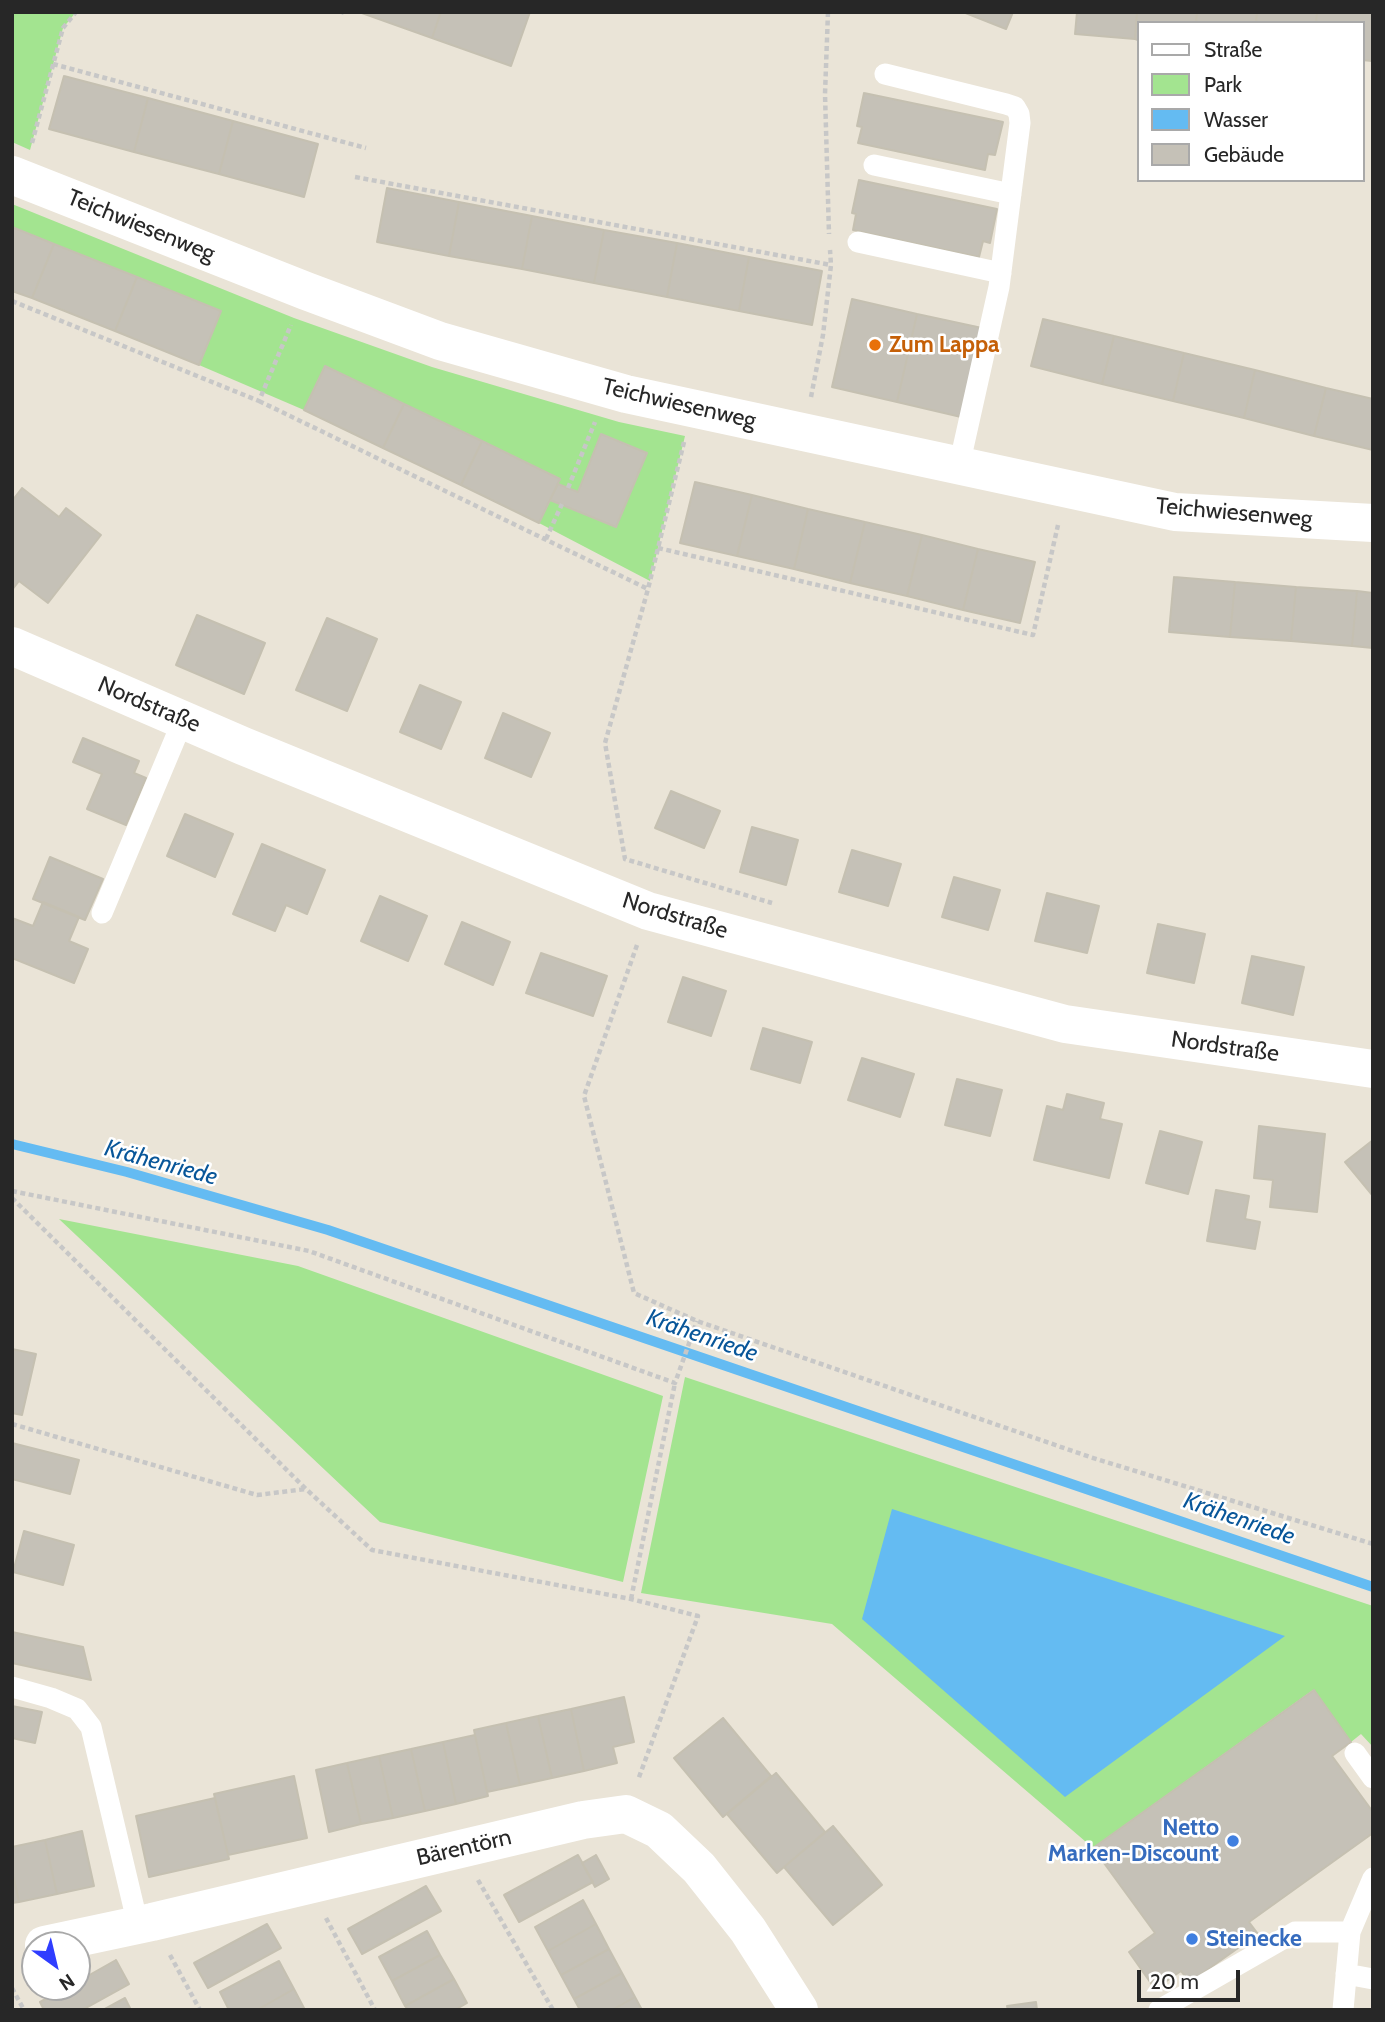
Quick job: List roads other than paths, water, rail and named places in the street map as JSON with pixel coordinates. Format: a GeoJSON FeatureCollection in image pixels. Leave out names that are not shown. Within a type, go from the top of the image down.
{"type":"FeatureCollection","features":[{"type":"Feature","properties":{"kind":"street","name":"Teichwiesenweg"},"geometry":{"type":"LineString","coordinates":[[21,162],[306,291],[440,341],[626,394],[1175,512],[1373,523]]}},
{"type":"Feature","properties":{"kind":"street","name":"Nordstraße"},"geometry":{"type":"LineString","coordinates":[[12,646],[183,720],[648,911],[1065,1024],[1373,1069]]}},
{"type":"Feature","properties":{"kind":"street","name":"Bärentörn"},"geometry":{"type":"LineString","coordinates":[[91,1935],[583,1820],[626,1814],[659,1830],[699,1868],[748,1930],[799,2010]]}},
{"type":"Feature","properties":{"kind":"lane"},"geometry":{"type":"LineString","coordinates":[[885,74],[1015,107],[1020,122],[1001,273],[959,466]]}},
{"type":"Feature","properties":{"kind":"lane"},"geometry":{"type":"LineString","coordinates":[[874,165],[1011,194]]}},
{"type":"Feature","properties":{"kind":"lane"},"geometry":{"type":"LineString","coordinates":[[858,243],[1001,273]]}},
{"type":"Feature","properties":{"kind":"lane"},"geometry":{"type":"LineString","coordinates":[[102,913],[183,720]]}},
{"type":"Feature","properties":{"kind":"lane"},"geometry":{"type":"LineString","coordinates":[[12,1688],[51,1698],[76,1709],[91,1727],[145,1924]]}},
{"type":"Feature","properties":{"kind":"lane"},"geometry":{"type":"LineString","coordinates":[[1355,1753],[1373,1778]]}},
{"type":"Feature","properties":{"kind":"lane"},"geometry":{"type":"LineString","coordinates":[[1343,2010],[1350,1932],[1373,1878]]}},
{"type":"Feature","properties":{"kind":"lane"},"geometry":{"type":"LineString","coordinates":[[1159,2010],[1295,1932],[1350,1932]]}},
{"type":"Feature","properties":{"kind":"lane"},"geometry":{"type":"LineString","coordinates":[[1346,1974],[1373,1979]]}},
{"type":"Feature","properties":{"kind":"water"},"geometry":{"type":"Polygon","coordinates":[[[892,1509],[1285,1636],[1065,1797],[862,1619],[892,1509]]]}},
{"type":"Feature","properties":{"kind":"waterway","name":"Krähenriede"},"geometry":{"type":"LineString","coordinates":[[12,1144],[127,1172],[328,1230],[1373,1587]]}},
{"type":"Feature","properties":{"kind":"place","name":"Zum Lappa"},"geometry":{"type":"Point","coordinates":[875,345]}},
{"type":"Feature","properties":{"kind":"place","name":"Netto Marken-Discount"},"geometry":{"type":"Point","coordinates":[1233,1841]}},
{"type":"Feature","properties":{"kind":"place","name":"Steinecke"},"geometry":{"type":"Point","coordinates":[1192,1939]}}]}
